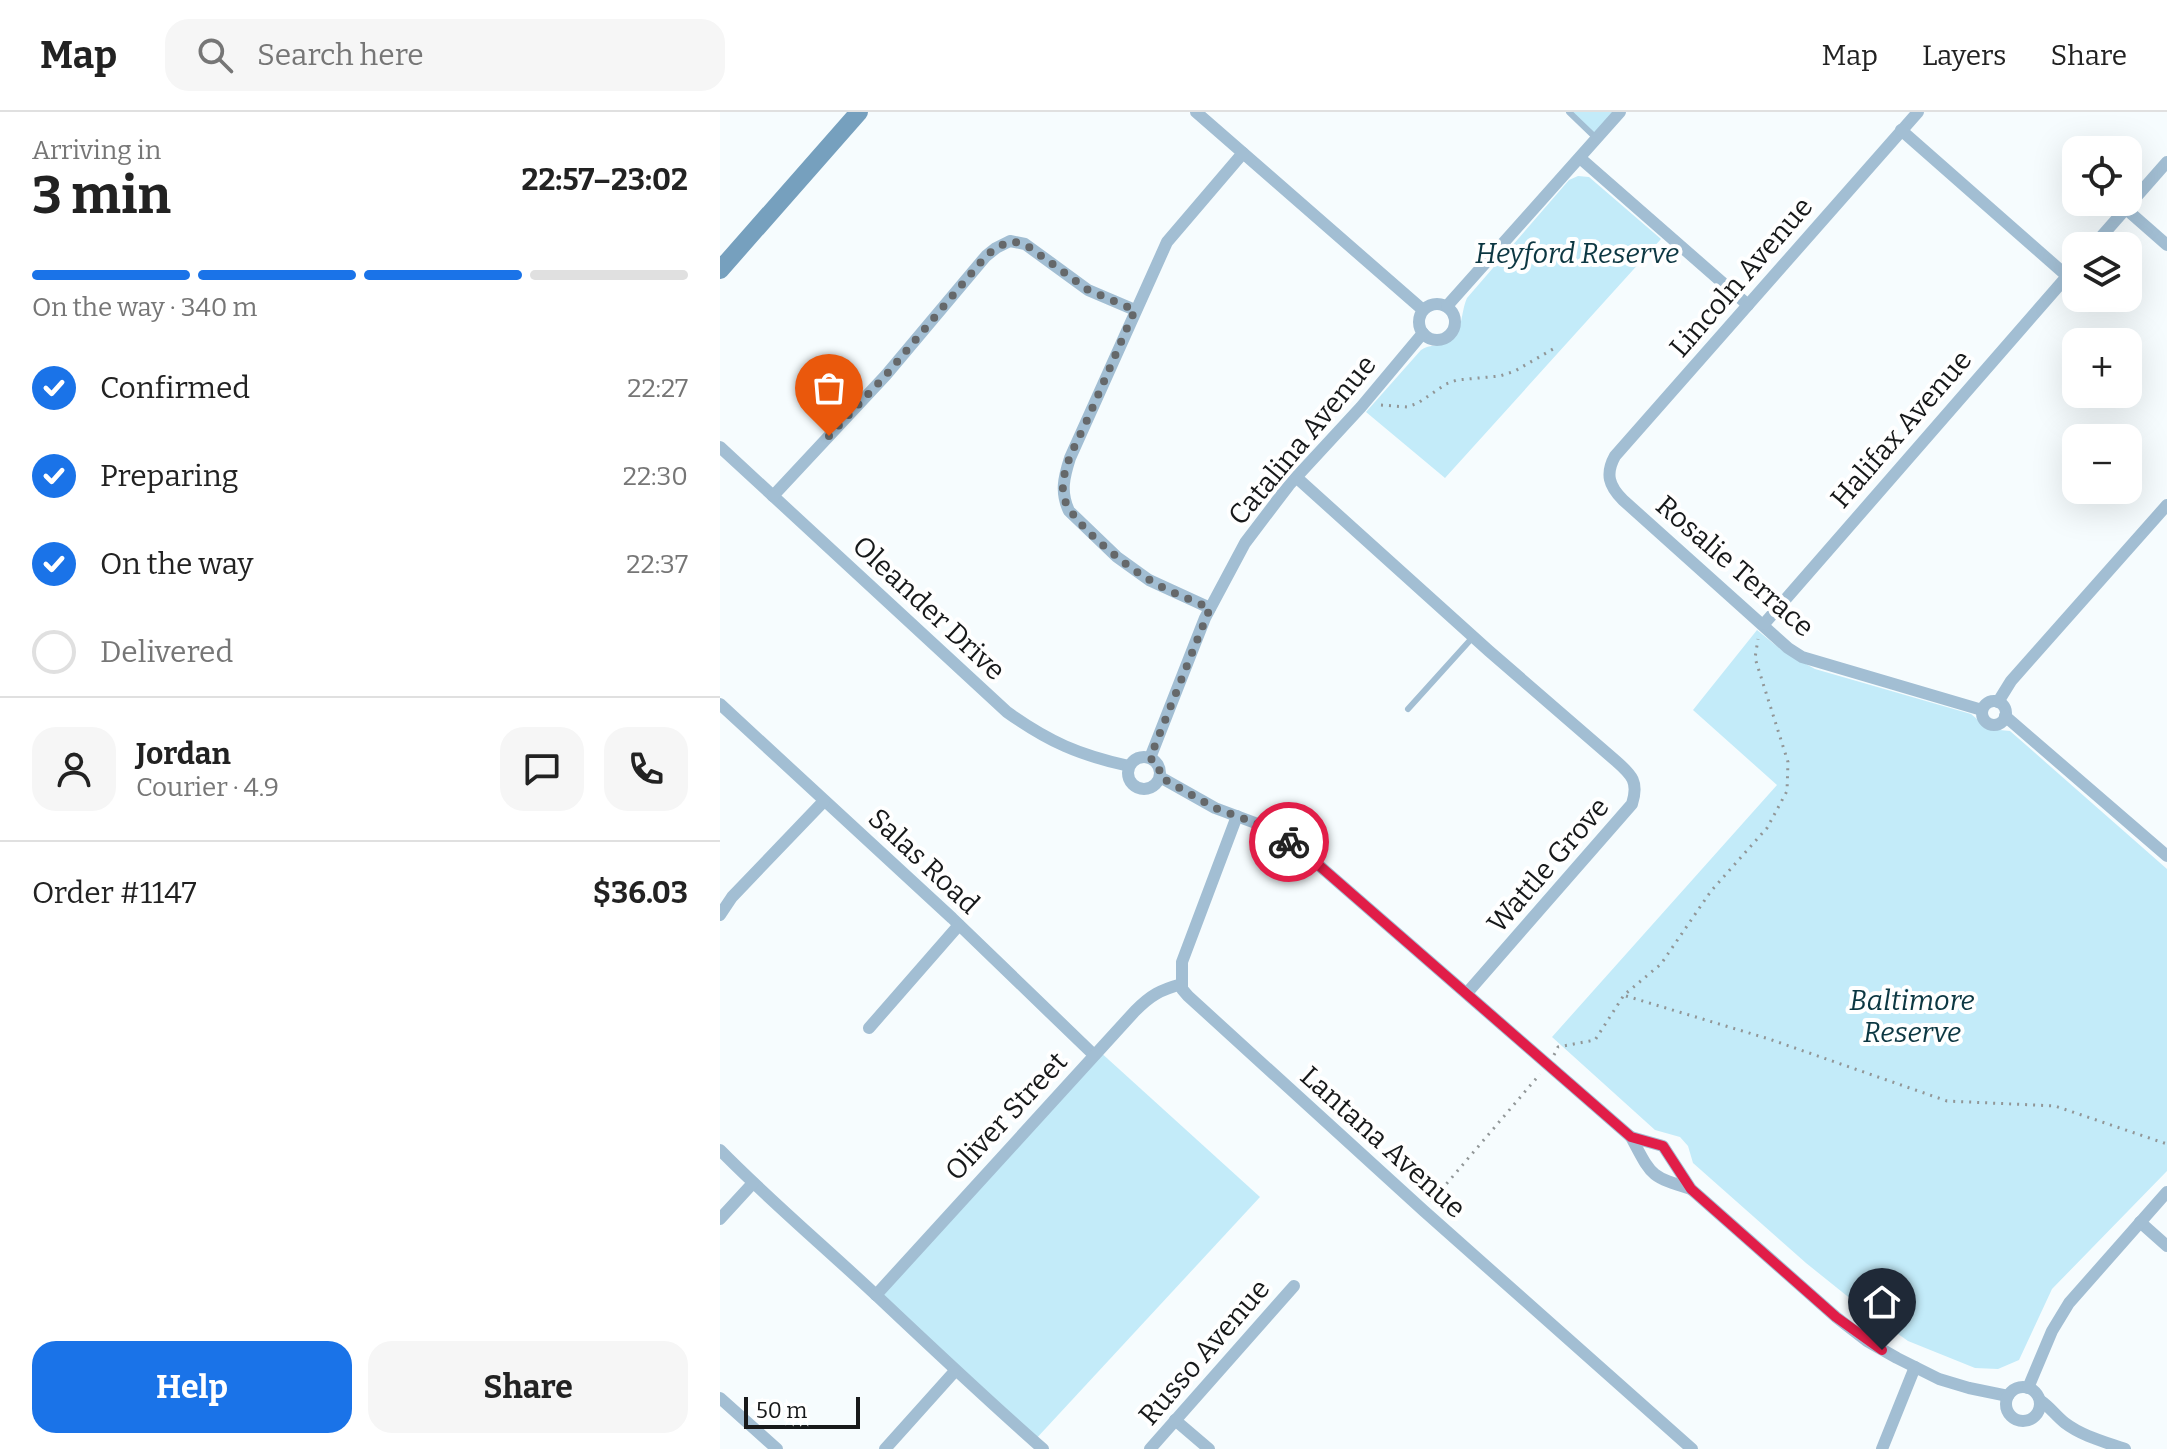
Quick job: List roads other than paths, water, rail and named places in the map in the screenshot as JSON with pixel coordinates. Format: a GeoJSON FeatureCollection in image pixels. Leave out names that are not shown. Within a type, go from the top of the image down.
{"type":"FeatureCollection","features":[{"type":"Feature","properties":{"kind":"street"},"geometry":{"type":"LineString","coordinates":[[720,270],[859,112]]}},
{"type":"Feature","properties":{"kind":"street"},"geometry":{"type":"LineString","coordinates":[[1196,112],[1423,310]]}},
{"type":"Feature","properties":{"kind":"street"},"geometry":{"type":"LineString","coordinates":[[1447,306],[1620,112]]}},
{"type":"Feature","properties":{"kind":"street","name":"Lincoln Avenue"},"geometry":{"type":"LineString","coordinates":[[1609,477],[1615,456],[1918,112]]}},
{"type":"Feature","properties":{"kind":"street"},"geometry":{"type":"LineString","coordinates":[[1901,130],[2062,272]]}},
{"type":"Feature","properties":{"kind":"street"},"geometry":{"type":"LineString","coordinates":[[1210,608],[1149,580],[1117,557],[1075,519],[1065,502],[1063,484],[1070,458],[1167,242],[1243,153]]}},
{"type":"Feature","properties":{"kind":"street"},"geometry":{"type":"LineString","coordinates":[[1580,158],[1748,305]]}},
{"type":"Feature","properties":{"kind":"street"},"geometry":{"type":"LineString","coordinates":[[2142,191],[2167,162]]}},
{"type":"Feature","properties":{"kind":"street"},"geometry":{"type":"LineString","coordinates":[[2105,232],[2120,216]]}},
{"type":"Feature","properties":{"kind":"street"},"geometry":{"type":"LineString","coordinates":[[2134,216],[2167,245]]}},
{"type":"Feature","properties":{"kind":"street"},"geometry":{"type":"LineString","coordinates":[[773,496],[886,375],[986,256],[1004,243],[1025,244],[1088,290],[1135,310]]}},
{"type":"Feature","properties":{"kind":"street","name":"Halifax Avenue"},"geometry":{"type":"LineString","coordinates":[[1764,624],[2062,282]]}},
{"type":"Feature","properties":{"kind":"street"},"geometry":{"type":"LineString","coordinates":[[1433,304],[1447,306],[1455,317],[1453,331],[1443,339],[1435,340],[1423,333],[1419,327],[1423,310],[1433,304]]}},
{"type":"Feature","properties":{"kind":"street","name":"Catalina Avenue"},"geometry":{"type":"LineString","coordinates":[[1150,758],[1210,608],[1245,543],[1296,477],[1361,407],[1423,333]]}},
{"type":"Feature","properties":{"kind":"street","name":"Oleander Drive"},"geometry":{"type":"LineString","coordinates":[[720,447],[1007,712],[1061,746],[1093,758],[1129,766]]}},
{"type":"Feature","properties":{"kind":"street","name":"Wattle Grove"},"geometry":{"type":"LineString","coordinates":[[1296,477],[1629,773],[1636,790],[1626,812],[1467,993]]}},
{"type":"Feature","properties":{"kind":"street","name":"Rosalie Terrace"},"geometry":{"type":"LineString","coordinates":[[1609,477],[1611,485],[1623,500],[1788,648],[1802,657],[1982,710]]}},
{"type":"Feature","properties":{"kind":"street"},"geometry":{"type":"LineString","coordinates":[[1998,702],[2011,681],[2167,505]]}},
{"type":"Feature","properties":{"kind":"street"},"geometry":{"type":"LineString","coordinates":[[1998,702],[2004,707],[2005,716],[1999,724],[1990,725],[1983,718],[1982,710],[1988,703],[1998,702]]}},
{"type":"Feature","properties":{"kind":"street","name":"Salas Road"},"geometry":{"type":"LineString","coordinates":[[720,704],[959,925],[1094,1055]]}},
{"type":"Feature","properties":{"kind":"street"},"geometry":{"type":"LineString","coordinates":[[2005,716],[2165,851]]}},
{"type":"Feature","properties":{"kind":"street"},"geometry":{"type":"LineString","coordinates":[[1150,758],[1159,766],[1160,777],[1152,787],[1140,789],[1130,781],[1129,766],[1136,759],[1150,758]]}},
{"type":"Feature","properties":{"kind":"street"},"geometry":{"type":"LineString","coordinates":[[1160,777],[1215,808],[1266,827],[1299,848],[1631,1137],[1653,1175],[1691,1189]]}},
{"type":"Feature","properties":{"kind":"street"},"geometry":{"type":"LineString","coordinates":[[720,915],[732,897],[824,801]]}},
{"type":"Feature","properties":{"kind":"street"},"geometry":{"type":"LineString","coordinates":[[1182,984],[1182,962],[1187,946],[1237,816]]}},
{"type":"Feature","properties":{"kind":"street"},"geometry":{"type":"LineString","coordinates":[[869,1028],[959,925]]}},
{"type":"Feature","properties":{"kind":"street","name":"Oliver Street"},"geometry":{"type":"LineString","coordinates":[[876,1295],[1148,998],[1161,990],[1182,984]]}},
{"type":"Feature","properties":{"kind":"street","name":"Lantana Avenue"},"geometry":{"type":"LineString","coordinates":[[1182,984],[1182,989],[1206,1014],[1692,1449]]}},
{"type":"Feature","properties":{"kind":"street"},"geometry":{"type":"LineString","coordinates":[[1631,1137],[1663,1146],[1691,1189],[1867,1341],[1939,1379],[2008,1396]]}},
{"type":"Feature","properties":{"kind":"street"},"geometry":{"type":"LineString","coordinates":[[720,1150],[955,1371],[1043,1449]]}},
{"type":"Feature","properties":{"kind":"street"},"geometry":{"type":"LineString","coordinates":[[720,1219],[753,1183]]}},
{"type":"Feature","properties":{"kind":"street"},"geometry":{"type":"LineString","coordinates":[[2028,1388],[2047,1343],[2069,1303],[2167,1192]]}},
{"type":"Feature","properties":{"kind":"street"},"geometry":{"type":"LineString","coordinates":[[2140,1222],[2167,1246]]}},
{"type":"Feature","properties":{"kind":"street","name":"Russo Avenue"},"geometry":{"type":"LineString","coordinates":[[1150,1449],[1294,1286]]}},
{"type":"Feature","properties":{"kind":"street"},"geometry":{"type":"LineString","coordinates":[[1882,1449],[1915,1367]]}},
{"type":"Feature","properties":{"kind":"street"},"geometry":{"type":"LineString","coordinates":[[885,1449],[955,1371]]}},
{"type":"Feature","properties":{"kind":"street"},"geometry":{"type":"LineString","coordinates":[[2065,1423],[2035,1418],[2022,1422],[2015,1419],[2008,1412],[2008,1396],[2018,1388],[2028,1388],[2037,1393],[2041,1401],[2065,1423],[2125,1449]]}},
{"type":"Feature","properties":{"kind":"street"},"geometry":{"type":"LineString","coordinates":[[720,1398],[777,1449]]}},
{"type":"Feature","properties":{"kind":"street"},"geometry":{"type":"LineString","coordinates":[[2035,1418],[2041,1401]]}},
{"type":"Feature","properties":{"kind":"street"},"geometry":{"type":"LineString","coordinates":[[1175,1420],[1209,1449]]}},
{"type":"Feature","properties":{"kind":"lane"},"geometry":{"type":"LineString","coordinates":[[1569,112],[1597,139]]}},
{"type":"Feature","properties":{"kind":"lane"},"geometry":{"type":"LineString","coordinates":[[1408,709],[1473,637]]}},
{"type":"Feature","properties":{"kind":"park label","name":"Heyford Reserve"},"geometry":{"type":"Point","coordinates":[1577,253]}},
{"type":"Feature","properties":{"kind":"park label","name":"Baltimore Reserve"},"geometry":{"type":"Point","coordinates":[1912,1016]}}]}
